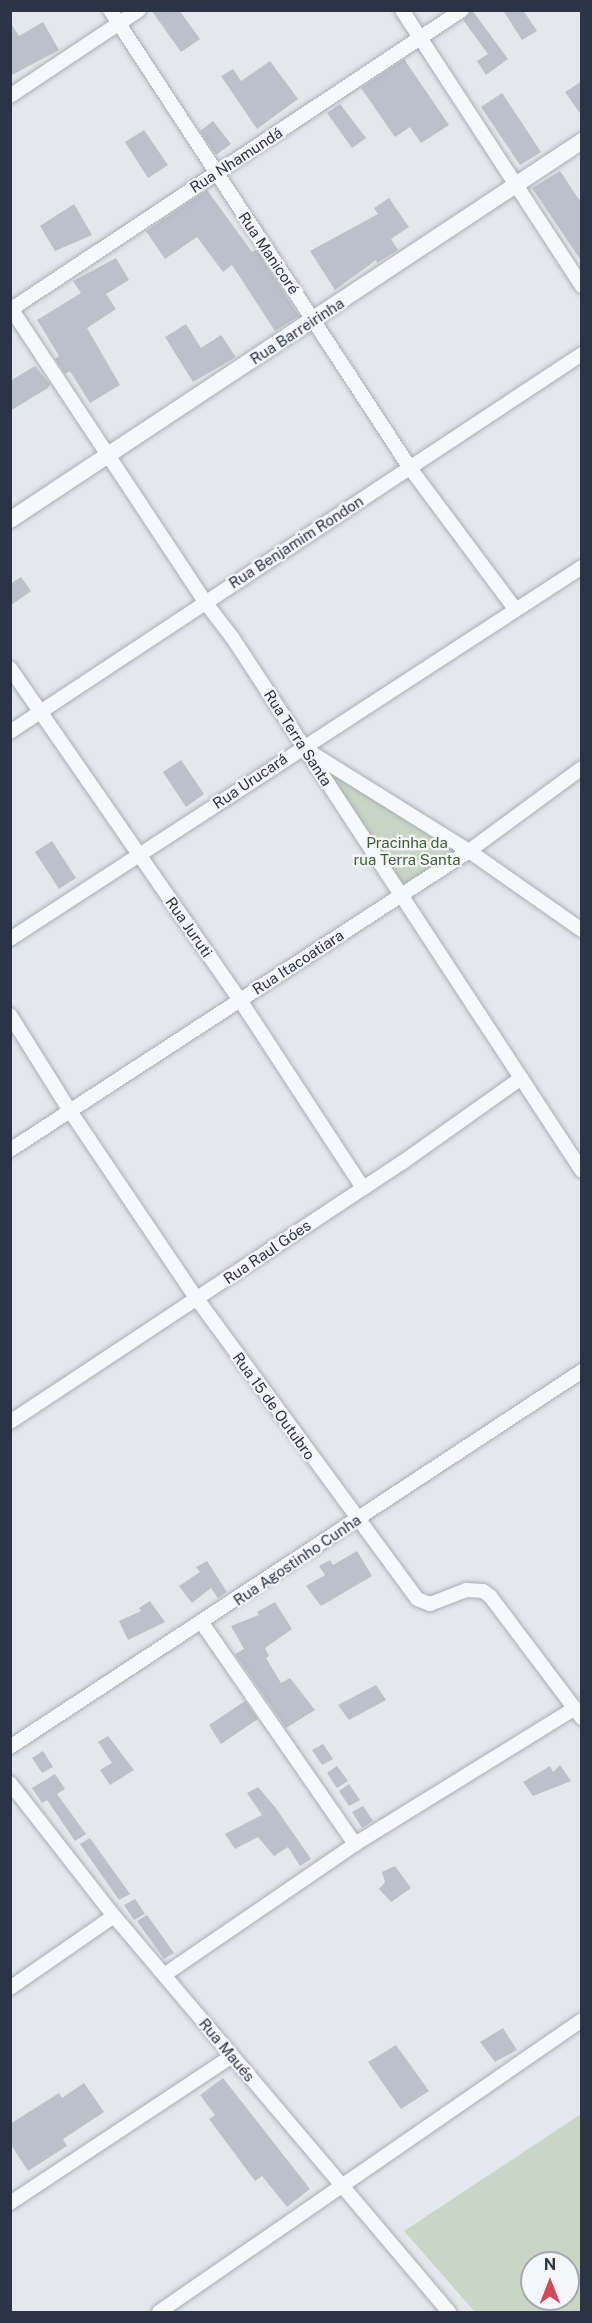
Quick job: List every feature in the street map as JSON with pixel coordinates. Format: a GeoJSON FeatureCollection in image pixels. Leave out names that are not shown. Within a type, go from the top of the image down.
{"type":"FeatureCollection","features":[{"type":"Feature","properties":{"kind":"street","name":"Rua Manicoré"},"geometry":{"type":"LineString","coordinates":[[110,10],[410,468],[516,610]]}},
{"type":"Feature","properties":{"kind":"street"},"geometry":{"type":"LineString","coordinates":[[10,96],[140,10]]}},
{"type":"Feature","properties":{"kind":"street"},"geometry":{"type":"LineString","coordinates":[[402,10],[582,285]]}},
{"type":"Feature","properties":{"kind":"street","name":"Rua Nhamundá"},"geometry":{"type":"LineString","coordinates":[[11,309],[462,10]]}},
{"type":"Feature","properties":{"kind":"street","name":"Rua Barreirinha"},"geometry":{"type":"LineString","coordinates":[[10,520],[582,141]]}},
{"type":"Feature","properties":{"kind":"street","name":"Rua Terra Santa"},"geometry":{"type":"LineString","coordinates":[[11,309],[205,602],[232,637],[399,896],[582,1172]]}},
{"type":"Feature","properties":{"kind":"street","name":"Rua Benjamim Rondon"},"geometry":{"type":"LineString","coordinates":[[10,732],[582,354]]}},
{"type":"Feature","properties":{"kind":"street","name":"Rua Urucará"},"geometry":{"type":"LineString","coordinates":[[10,939],[582,567]]}},
{"type":"Feature","properties":{"kind":"street","name":"Rua Juruti"},"geometry":{"type":"LineString","coordinates":[[10,668],[240,1000],[363,1188]]}},
{"type":"Feature","properties":{"kind":"street"},"geometry":{"type":"LineString","coordinates":[[305,748],[469,851],[582,930]]}},
{"type":"Feature","properties":{"kind":"street","name":"Rua Itacoatiara"},"geometry":{"type":"LineString","coordinates":[[10,1150],[469,851],[582,768]]}},
{"type":"Feature","properties":{"kind":"street","name":"Rua 15 de Outubro"},"geometry":{"type":"LineString","coordinates":[[10,1015],[70,1111],[197,1299],[357,1521],[423,1604],[466,1590],[483,1591],[490,1596],[578,1713]]}},
{"type":"Feature","properties":{"kind":"street","name":"Rua Raul Góes"},"geometry":{"type":"LineString","coordinates":[[10,1422],[363,1188],[521,1078]]}},
{"type":"Feature","properties":{"kind":"street","name":"Rua Agostinho Cunha"},"geometry":{"type":"LineString","coordinates":[[10,1747],[202,1623],[582,1371]]}},
{"type":"Feature","properties":{"kind":"street"},"geometry":{"type":"LineString","coordinates":[[202,1623],[355,1844]]}},
{"type":"Feature","properties":{"kind":"street"},"geometry":{"type":"LineString","coordinates":[[164,1975],[355,1844],[578,1713]]}},
{"type":"Feature","properties":{"kind":"street","name":"Rua Maués"},"geometry":{"type":"LineString","coordinates":[[11,1784],[114,1916],[449,2313]]}},
{"type":"Feature","properties":{"kind":"street"},"geometry":{"type":"LineString","coordinates":[[10,1988],[114,1916]]}},
{"type":"Feature","properties":{"kind":"street"},"geometry":{"type":"LineString","coordinates":[[159,2313],[582,2020]]}},
{"type":"Feature","properties":{"kind":"street"},"geometry":{"type":"LineString","coordinates":[[10,2203],[232,2056]]}},
{"type":"Feature","properties":{"kind":"green space","name":"Pracinha da rua Terra Santa"},"geometry":{"type":"Polygon","coordinates":[[[304,746],[465,851],[398,895],[304,746]]]}},
{"type":"Feature","properties":{"kind":"green space"},"geometry":{"type":"Polygon","coordinates":[[[581,2114],[581,2312],[475,2312],[404,2231],[581,2114]]]}},
{"type":"Feature","properties":{"kind":"building"},"geometry":{"type":"Polygon","coordinates":[[[151,10],[179,10],[200,39],[181,52],[151,10]]]}},
{"type":"Feature","properties":{"kind":"building"},"geometry":{"type":"Polygon","coordinates":[[[472,10],[508,59],[486,75],[477,61],[488,54],[463,20],[472,10]]]}},
{"type":"Feature","properties":{"kind":"building"},"geometry":{"type":"Polygon","coordinates":[[[503,10],[523,10],[537,31],[522,40],[503,10]]]}},
{"type":"Feature","properties":{"kind":"building"},"geometry":{"type":"Polygon","coordinates":[[[10,22],[19,36],[43,22],[59,50],[10,76],[10,22]]]}},
{"type":"Feature","properties":{"kind":"building"},"geometry":{"type":"Polygon","coordinates":[[[404,59],[449,125],[421,143],[410,127],[395,137],[361,88],[404,59]]]}},
{"type":"Feature","properties":{"kind":"building"},"geometry":{"type":"Polygon","coordinates":[[[270,61],[298,99],[257,129],[221,76],[233,69],[241,81],[270,61]]]}},
{"type":"Feature","properties":{"kind":"building"},"geometry":{"type":"Polygon","coordinates":[[[582,81],[582,116],[565,92],[582,81]]]}},
{"type":"Feature","properties":{"kind":"building"},"geometry":{"type":"Polygon","coordinates":[[[502,93],[541,152],[520,165],[481,107],[502,93]]]}},
{"type":"Feature","properties":{"kind":"building"},"geometry":{"type":"Polygon","coordinates":[[[340,104],[366,138],[352,148],[327,113],[340,104]]]}},
{"type":"Feature","properties":{"kind":"building"},"geometry":{"type":"Polygon","coordinates":[[[213,121],[231,144],[216,155],[200,131],[213,121]]]}},
{"type":"Feature","properties":{"kind":"building"},"geometry":{"type":"Polygon","coordinates":[[[144,130],[168,165],[148,178],[125,142],[144,130]]]}},
{"type":"Feature","properties":{"kind":"building"},"geometry":{"type":"Polygon","coordinates":[[[560,171],[582,204],[582,262],[532,188],[560,171]]]}},
{"type":"Feature","properties":{"kind":"building"},"geometry":{"type":"Polygon","coordinates":[[[207,190],[252,252],[256,249],[299,316],[275,331],[232,265],[223,272],[197,237],[165,259],[146,231],[207,190]]]}},
{"type":"Feature","properties":{"kind":"building"},"geometry":{"type":"Polygon","coordinates":[[[389,198],[409,227],[391,239],[398,250],[377,263],[376,260],[335,290],[310,251],[378,214],[374,208],[389,198]]]}},
{"type":"Feature","properties":{"kind":"building"},"geometry":{"type":"Polygon","coordinates":[[[74,204],[92,235],[55,251],[40,226],[74,204]]]}},
{"type":"Feature","properties":{"kind":"building"},"geometry":{"type":"Polygon","coordinates":[[[116,258],[129,280],[106,294],[116,309],[87,328],[120,385],[90,403],[70,371],[65,374],[55,359],[59,356],[37,320],[81,293],[73,281],[116,258]]]}},
{"type":"Feature","properties":{"kind":"building"},"geometry":{"type":"Polygon","coordinates":[[[186,324],[201,348],[221,335],[236,357],[193,382],[165,337],[186,324]]]}},
{"type":"Feature","properties":{"kind":"building"},"geometry":{"type":"Polygon","coordinates":[[[35,366],[50,384],[48,388],[10,411],[10,381],[35,366]]]}},
{"type":"Feature","properties":{"kind":"building"},"geometry":{"type":"Polygon","coordinates":[[[21,577],[31,591],[10,606],[10,584],[21,577]]]}},
{"type":"Feature","properties":{"kind":"building"},"geometry":{"type":"Polygon","coordinates":[[[181,760],[204,794],[186,807],[163,772],[181,760]]]}},
{"type":"Feature","properties":{"kind":"building"},"geometry":{"type":"Polygon","coordinates":[[[52,841],[76,878],[59,889],[35,852],[52,841]]]}},
{"type":"Feature","properties":{"kind":"building"},"geometry":{"type":"Polygon","coordinates":[[[357,1551],[372,1576],[321,1606],[306,1586],[325,1575],[319,1566],[330,1560],[333,1565],[357,1551]]]}},
{"type":"Feature","properties":{"kind":"building"},"geometry":{"type":"Polygon","coordinates":[[[207,1561],[227,1592],[218,1598],[211,1588],[192,1603],[179,1586],[200,1572],[196,1567],[207,1561]]]}},
{"type":"Feature","properties":{"kind":"building"},"geometry":{"type":"Polygon","coordinates":[[[150,1601],[165,1622],[128,1640],[119,1621],[141,1611],[139,1608],[150,1601]]]}},
{"type":"Feature","properties":{"kind":"building"},"geometry":{"type":"Polygon","coordinates":[[[275,1602],[292,1629],[265,1648],[269,1656],[266,1658],[281,1683],[290,1678],[315,1710],[286,1728],[235,1654],[244,1649],[231,1626],[259,1615],[257,1612],[275,1602]]]}},
{"type":"Feature","properties":{"kind":"building"},"geometry":{"type":"Polygon","coordinates":[[[376,1685],[386,1700],[349,1720],[338,1705],[376,1685]]]}},
{"type":"Feature","properties":{"kind":"building"},"geometry":{"type":"Polygon","coordinates":[[[245,1701],[258,1719],[221,1744],[209,1725],[245,1701]]]}},
{"type":"Feature","properties":{"kind":"building"},"geometry":{"type":"Polygon","coordinates":[[[108,1736],[134,1770],[110,1785],[100,1770],[112,1763],[98,1742],[108,1736]]]}},
{"type":"Feature","properties":{"kind":"building"},"geometry":{"type":"Polygon","coordinates":[[[323,1744],[333,1759],[322,1765],[312,1750],[323,1744]]]}},
{"type":"Feature","properties":{"kind":"building"},"geometry":{"type":"Polygon","coordinates":[[[43,1751],[53,1767],[42,1773],[32,1758],[43,1751]]]}},
{"type":"Feature","properties":{"kind":"building"},"geometry":{"type":"Polygon","coordinates":[[[560,1765],[571,1781],[533,1796],[523,1782],[550,1766],[553,1772],[560,1765]]]}},
{"type":"Feature","properties":{"kind":"building"},"geometry":{"type":"Polygon","coordinates":[[[337,1766],[348,1781],[337,1788],[327,1773],[337,1766]]]}},
{"type":"Feature","properties":{"kind":"building"},"geometry":{"type":"Polygon","coordinates":[[[55,1774],[65,1789],[57,1794],[86,1834],[75,1841],[47,1800],[42,1803],[32,1788],[55,1774]]]}},
{"type":"Feature","properties":{"kind":"building"},"geometry":{"type":"Polygon","coordinates":[[[349,1784],[360,1800],[349,1806],[339,1791],[349,1784]]]}},
{"type":"Feature","properties":{"kind":"building"},"geometry":{"type":"Polygon","coordinates":[[[258,1787],[275,1807],[311,1859],[300,1866],[288,1847],[274,1856],[258,1837],[235,1849],[225,1834],[262,1815],[247,1793],[258,1787]]]}},
{"type":"Feature","properties":{"kind":"building"},"geometry":{"type":"Polygon","coordinates":[[[363,1806],[373,1821],[362,1828],[352,1812],[363,1806]]]}},
{"type":"Feature","properties":{"kind":"building"},"geometry":{"type":"Polygon","coordinates":[[[90,1838],[130,1894],[119,1900],[80,1844],[90,1838]]]}},
{"type":"Feature","properties":{"kind":"building"},"geometry":{"type":"Polygon","coordinates":[[[395,1866],[411,1888],[391,1902],[379,1889],[385,1882],[382,1872],[395,1866]]]}},
{"type":"Feature","properties":{"kind":"building"},"geometry":{"type":"Polygon","coordinates":[[[135,1899],[145,1914],[134,1920],[124,1905],[135,1899]]]}},
{"type":"Feature","properties":{"kind":"building"},"geometry":{"type":"Polygon","coordinates":[[[147,1915],[174,1953],[164,1959],[137,1921],[147,1915]]]}},
{"type":"Feature","properties":{"kind":"building"},"geometry":{"type":"Polygon","coordinates":[[[503,2028],[517,2050],[495,2062],[480,2042],[503,2028]]]}},
{"type":"Feature","properties":{"kind":"building"},"geometry":{"type":"Polygon","coordinates":[[[396,2045],[429,2091],[401,2109],[368,2062],[396,2045]]]}},
{"type":"Feature","properties":{"kind":"building"},"geometry":{"type":"Polygon","coordinates":[[[223,2078],[310,2189],[287,2207],[262,2176],[255,2181],[209,2119],[215,2115],[200,2095],[223,2078]]]}},
{"type":"Feature","properties":{"kind":"building"},"geometry":{"type":"Polygon","coordinates":[[[84,2083],[104,2112],[63,2139],[67,2146],[28,2171],[10,2143],[10,2124],[59,2093],[62,2098],[84,2083]]]}}]}
